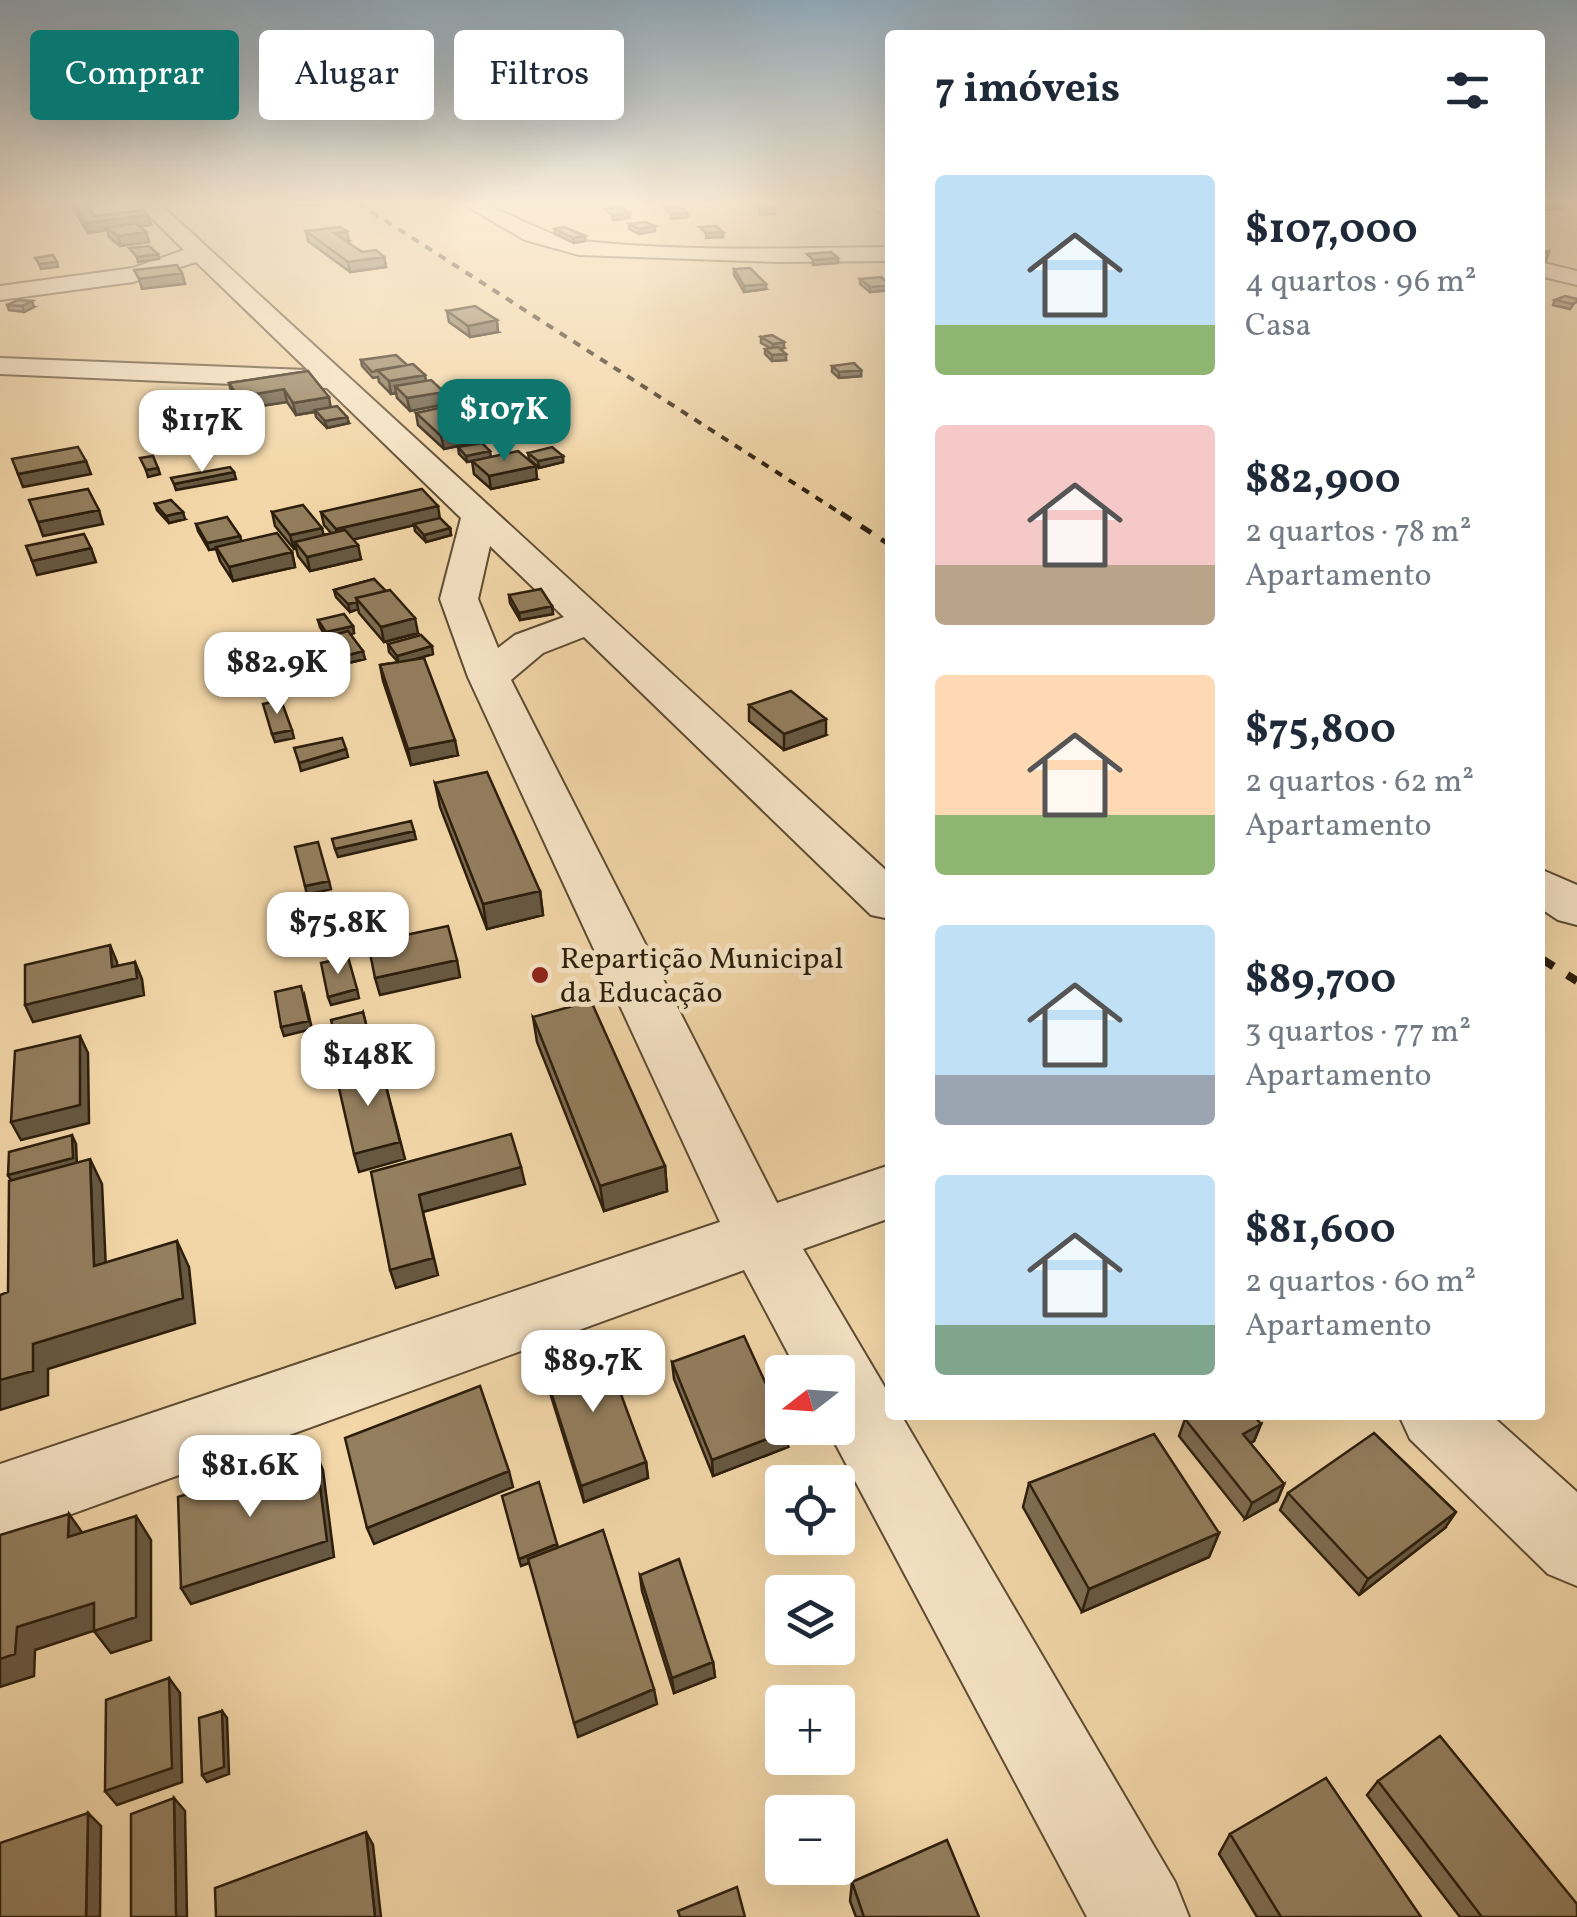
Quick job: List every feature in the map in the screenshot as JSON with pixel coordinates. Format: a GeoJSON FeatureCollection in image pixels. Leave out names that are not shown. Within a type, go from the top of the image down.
{"type":"FeatureCollection","features":[{"type":"Feature","properties":{"kind":"street"},"geometry":{"type":"LineString","coordinates":[[241,292],[885,898]]}},
{"type":"Feature","properties":{"kind":"street"},"geometry":{"type":"LineString","coordinates":[[0,366],[335,380]]}},
{"type":"Feature","properties":{"kind":"street"},"geometry":{"type":"LineString","coordinates":[[479,516],[459,599],[489,677],[760,1236],[826,1355]]}},
{"type":"Feature","properties":{"kind":"street"},"geometry":{"type":"LineString","coordinates":[[489,677],[529,644],[591,622]]}},
{"type":"Feature","properties":{"kind":"street"},"geometry":{"type":"LineString","coordinates":[[1545,888],[1577,908]]}},
{"type":"Feature","properties":{"kind":"street"},"geometry":{"type":"LineString","coordinates":[[0,1502],[885,1193]]}},
{"type":"Feature","properties":{"kind":"street"},"geometry":{"type":"LineString","coordinates":[[855,1406],[1140,1917]]}},
{"type":"Feature","properties":{"kind":"street"},"geometry":{"type":"LineString","coordinates":[[1442,1420],[1577,1546]]}},
{"type":"Feature","properties":{"kind":"building"},"geometry":{"type":"Polygon","coordinates":[[[1565,296],[1577,299],[1577,302],[1555,300],[1565,296]]]}},
{"type":"Feature","properties":{"kind":"building"},"geometry":{"type":"Polygon","coordinates":[[[18,300],[32,301],[22,306],[7,305],[18,300]]]}},
{"type":"Feature","properties":{"kind":"building"},"geometry":{"type":"Polygon","coordinates":[[[475,306],[497,320],[468,326],[447,311],[475,306]]]}},
{"type":"Feature","properties":{"kind":"building"},"geometry":{"type":"Polygon","coordinates":[[[772,335],[784,342],[773,344],[761,337],[772,335]]]}},
{"type":"Feature","properties":{"kind":"building"},"geometry":{"type":"Polygon","coordinates":[[[778,347],[786,354],[772,355],[765,349],[778,347]]]}},
{"type":"Feature","properties":{"kind":"building"},"geometry":{"type":"Polygon","coordinates":[[[396,355],[407,365],[372,372],[361,360],[396,355]]]}},
{"type":"Feature","properties":{"kind":"building"},"geometry":{"type":"Polygon","coordinates":[[[854,363],[861,370],[839,372],[832,366],[854,363]]]}},
{"type":"Feature","properties":{"kind":"building"},"geometry":{"type":"Polygon","coordinates":[[[413,364],[425,375],[389,381],[377,370],[413,364]]]}},
{"type":"Feature","properties":{"kind":"building"},"geometry":{"type":"Polygon","coordinates":[[[308,371],[329,397],[293,403],[284,389],[238,397],[229,383],[308,371]]]}},
{"type":"Feature","properties":{"kind":"building"},"geometry":{"type":"Polygon","coordinates":[[[431,380],[444,392],[407,398],[395,386],[431,380]]]}},
{"type":"Feature","properties":{"kind":"building"},"geometry":{"type":"Polygon","coordinates":[[[337,406],[347,417],[325,421],[315,410],[337,406]]]}},
{"type":"Feature","properties":{"kind":"building"},"geometry":{"type":"Polygon","coordinates":[[[448,406],[474,429],[441,436],[416,413],[448,406]]]}},
{"type":"Feature","properties":{"kind":"building"},"geometry":{"type":"Polygon","coordinates":[[[513,411],[525,419],[506,423],[495,414],[513,411]]]}},
{"type":"Feature","properties":{"kind":"building"},"geometry":{"type":"Polygon","coordinates":[[[482,443],[490,451],[466,456],[458,447],[482,443]]]}},
{"type":"Feature","properties":{"kind":"building"},"geometry":{"type":"Polygon","coordinates":[[[78,447],[86,461],[18,474],[12,459],[78,447]]]}},
{"type":"Feature","properties":{"kind":"building"},"geometry":{"type":"Polygon","coordinates":[[[552,447],[563,456],[538,461],[528,453],[552,447]]]}},
{"type":"Feature","properties":{"kind":"building"},"geometry":{"type":"Polygon","coordinates":[[[518,451],[536,466],[489,476],[472,461],[518,451]]]}},
{"type":"Feature","properties":{"kind":"building"},"geometry":{"type":"Polygon","coordinates":[[[153,456],[158,468],[146,470],[140,458],[153,456]]]}},
{"type":"Feature","properties":{"kind":"building"},"geometry":{"type":"Polygon","coordinates":[[[230,467],[234,472],[174,484],[171,478],[230,467]]]}},
{"type":"Feature","properties":{"kind":"building"},"geometry":{"type":"Polygon","coordinates":[[[88,489],[99,510],[38,522],[29,500],[88,489]]]}},
{"type":"Feature","properties":{"kind":"building"},"geometry":{"type":"Polygon","coordinates":[[[422,489],[438,506],[336,529],[321,512],[422,489]]]}},
{"type":"Feature","properties":{"kind":"building"},"geometry":{"type":"Polygon","coordinates":[[[171,500],[183,512],[166,516],[155,504],[171,500]]]}},
{"type":"Feature","properties":{"kind":"building"},"geometry":{"type":"Polygon","coordinates":[[[303,505],[322,528],[290,535],[272,512],[303,505]]]}},
{"type":"Feature","properties":{"kind":"building"},"geometry":{"type":"Polygon","coordinates":[[[227,517],[240,536],[207,543],[196,524],[227,517]]]}},
{"type":"Feature","properties":{"kind":"building"},"geometry":{"type":"Polygon","coordinates":[[[440,518],[450,528],[424,535],[414,524],[440,518]]]}},
{"type":"Feature","properties":{"kind":"building"},"geometry":{"type":"Polygon","coordinates":[[[345,530],[358,545],[307,557],[295,542],[345,530]]]}},
{"type":"Feature","properties":{"kind":"building"},"geometry":{"type":"Polygon","coordinates":[[[277,533],[292,552],[229,567],[216,547],[277,533]]]}},
{"type":"Feature","properties":{"kind":"building"},"geometry":{"type":"Polygon","coordinates":[[[84,534],[91,548],[32,561],[26,546],[84,534]]]}},
{"type":"Feature","properties":{"kind":"building"},"geometry":{"type":"Polygon","coordinates":[[[374,579],[386,591],[356,598],[357,602],[348,604],[334,590],[374,579]]]}},
{"type":"Feature","properties":{"kind":"building"},"geometry":{"type":"Polygon","coordinates":[[[541,589],[552,606],[519,613],[509,595],[541,589]]]}},
{"type":"Feature","properties":{"kind":"building"},"geometry":{"type":"Polygon","coordinates":[[[390,590],[415,618],[381,627],[356,598],[390,590]]]}},
{"type":"Feature","properties":{"kind":"building"},"geometry":{"type":"Polygon","coordinates":[[[344,614],[353,626],[326,632],[318,620],[344,614]]]}},
{"type":"Feature","properties":{"kind":"building"},"geometry":{"type":"Polygon","coordinates":[[[348,631],[363,651],[338,658],[323,638],[348,631]]]}},
{"type":"Feature","properties":{"kind":"building"},"geometry":{"type":"Polygon","coordinates":[[[421,635],[432,646],[397,656],[388,644],[421,635]]]}},
{"type":"Feature","properties":{"kind":"building"},"geometry":{"type":"Polygon","coordinates":[[[424,658],[455,740],[408,749],[380,665],[424,658]]]}},
{"type":"Feature","properties":{"kind":"building"},"geometry":{"type":"Polygon","coordinates":[[[237,663],[245,678],[219,684],[211,669],[237,663]]]}},
{"type":"Feature","properties":{"kind":"building"},"geometry":{"type":"Polygon","coordinates":[[[791,691],[826,719],[784,734],[749,705],[791,691]]]}},
{"type":"Feature","properties":{"kind":"building"},"geometry":{"type":"Polygon","coordinates":[[[281,700],[292,730],[272,734],[263,704],[281,700]]]}},
{"type":"Feature","properties":{"kind":"building"},"geometry":{"type":"Polygon","coordinates":[[[342,738],[346,749],[299,763],[294,748],[342,738]]]}},
{"type":"Feature","properties":{"kind":"building"},"geometry":{"type":"Polygon","coordinates":[[[487,772],[540,891],[483,904],[435,783],[487,772]]]}},
{"type":"Feature","properties":{"kind":"building"},"geometry":{"type":"Polygon","coordinates":[[[411,821],[414,831],[335,849],[332,839],[411,821]]]}},
{"type":"Feature","properties":{"kind":"building"},"geometry":{"type":"Polygon","coordinates":[[[318,842],[329,881],[305,886],[295,847],[318,842]]]}},
{"type":"Feature","properties":{"kind":"building"},"geometry":{"type":"Polygon","coordinates":[[[344,909],[350,931],[316,939],[311,917],[344,909]]]}},
{"type":"Feature","properties":{"kind":"building"},"geometry":{"type":"Polygon","coordinates":[[[448,926],[457,960],[375,978],[368,943],[448,926]]]}},
{"type":"Feature","properties":{"kind":"building"},"geometry":{"type":"Polygon","coordinates":[[[110,945],[112,967],[135,962],[137,978],[25,1005],[25,965],[110,945]]]}},
{"type":"Feature","properties":{"kind":"building"},"geometry":{"type":"Polygon","coordinates":[[[348,957],[357,989],[328,997],[321,963],[348,957]]]}},
{"type":"Feature","properties":{"kind":"building"},"geometry":{"type":"Polygon","coordinates":[[[301,986],[309,1021],[281,1027],[275,992],[301,986]]]}},
{"type":"Feature","properties":{"kind":"building"},"geometry":{"type":"Polygon","coordinates":[[[591,1001],[665,1166],[600,1186],[533,1017],[591,1001]]]}},
{"type":"Feature","properties":{"kind":"building"},"geometry":{"type":"Polygon","coordinates":[[[363,1012],[371,1044],[339,1053],[331,1020],[363,1012]]]}},
{"type":"Feature","properties":{"kind":"building"},"geometry":{"type":"Polygon","coordinates":[[[80,1036],[80,1105],[11,1122],[15,1051],[80,1036]]]}},
{"type":"Feature","properties":{"kind":"building"},"geometry":{"type":"Polygon","coordinates":[[[380,1063],[400,1142],[354,1154],[336,1075],[380,1063]]]}},
{"type":"Feature","properties":{"kind":"building"},"geometry":{"type":"Polygon","coordinates":[[[511,1134],[521,1167],[419,1195],[433,1258],[390,1270],[371,1172],[511,1134]]]}},
{"type":"Feature","properties":{"kind":"building"},"geometry":{"type":"Polygon","coordinates":[[[72,1135],[73,1158],[8,1175],[9,1152],[72,1135]]]}},
{"type":"Feature","properties":{"kind":"building"},"geometry":{"type":"Polygon","coordinates":[[[90,1159],[94,1266],[177,1241],[183,1298],[33,1344],[33,1371],[0,1380],[0,1295],[8,1292],[9,1181],[90,1159]]]}},
{"type":"Feature","properties":{"kind":"building"},"geometry":{"type":"Polygon","coordinates":[[[744,1336],[765,1382],[765,1440],[712,1460],[672,1362],[744,1336]]]}},
{"type":"Feature","properties":{"kind":"building"},"geometry":{"type":"Polygon","coordinates":[[[602,1343],[646,1462],[581,1486],[542,1364],[602,1343]]]}},
{"type":"Feature","properties":{"kind":"building"},"geometry":{"type":"Polygon","coordinates":[[[480,1386],[509,1471],[367,1528],[345,1438],[480,1386]]]}},
{"type":"Feature","properties":{"kind":"building"},"geometry":{"type":"Polygon","coordinates":[[[1186,1420],[1257,1420],[1261,1424],[1243,1434],[1284,1484],[1252,1503],[1186,1420]]]}},
{"type":"Feature","properties":{"kind":"building"},"geometry":{"type":"Polygon","coordinates":[[[1374,1433],[1456,1512],[1368,1579],[1288,1493],[1374,1433]]]}},
{"type":"Feature","properties":{"kind":"building"},"geometry":{"type":"Polygon","coordinates":[[[1154,1434],[1219,1533],[1089,1589],[1029,1483],[1154,1434]]]}},
{"type":"Feature","properties":{"kind":"building"},"geometry":{"type":"Polygon","coordinates":[[[316,1454],[327,1541],[181,1588],[178,1497],[316,1454]]]}},
{"type":"Feature","properties":{"kind":"building"},"geometry":{"type":"Polygon","coordinates":[[[539,1482],[557,1544],[519,1559],[502,1496],[539,1482]]]}},
{"type":"Feature","properties":{"kind":"building"},"geometry":{"type":"Polygon","coordinates":[[[69,1514],[68,1537],[136,1516],[136,1617],[94,1631],[94,1603],[17,1627],[15,1654],[0,1659],[0,1535],[69,1514]]]}},
{"type":"Feature","properties":{"kind":"building"},"geometry":{"type":"Polygon","coordinates":[[[603,1530],[654,1689],[574,1723],[528,1559],[603,1530]]]}},
{"type":"Feature","properties":{"kind":"building"},"geometry":{"type":"Polygon","coordinates":[[[679,1559],[713,1662],[672,1678],[640,1575],[679,1559]]]}},
{"type":"Feature","properties":{"kind":"building"},"geometry":{"type":"Polygon","coordinates":[[[169,1678],[172,1768],[105,1791],[106,1700],[169,1678]]]}},
{"type":"Feature","properties":{"kind":"building"},"geometry":{"type":"Polygon","coordinates":[[[222,1711],[224,1767],[202,1775],[199,1718],[222,1711]]]}},
{"type":"Feature","properties":{"kind":"building"},"geometry":{"type":"Polygon","coordinates":[[[1440,1736],[1577,1904],[1577,1917],[1482,1917],[1378,1781],[1440,1736]]]}},
{"type":"Feature","properties":{"kind":"building"},"geometry":{"type":"Polygon","coordinates":[[[1326,1778],[1421,1917],[1281,1917],[1230,1834],[1326,1778]]]}},
{"type":"Feature","properties":{"kind":"building"},"geometry":{"type":"Polygon","coordinates":[[[174,1798],[176,1917],[131,1917],[131,1814],[174,1798]]]}},
{"type":"Feature","properties":{"kind":"building"},"geometry":{"type":"Polygon","coordinates":[[[88,1813],[86,1917],[0,1917],[0,1843],[88,1813]]]}},
{"type":"Feature","properties":{"kind":"building"},"geometry":{"type":"Polygon","coordinates":[[[366,1832],[375,1917],[216,1917],[215,1888],[366,1832]]]}},
{"type":"Feature","properties":{"kind":"building"},"geometry":{"type":"Polygon","coordinates":[[[947,1840],[979,1917],[864,1917],[855,1881],[947,1840]]]}},
{"type":"Feature","properties":{"kind":"building"},"geometry":{"type":"Polygon","coordinates":[[[737,1887],[745,1917],[680,1917],[678,1911],[737,1887]]]}},
{"type":"Feature","properties":{"kind":"railway"},"geometry":{"type":"LineString","coordinates":[[497,292],[845,516]]}},
{"type":"Feature","properties":{"kind":"railway"},"geometry":{"type":"LineString","coordinates":[[841,513],[885,542]]}},
{"type":"Feature","properties":{"kind":"railway"},"geometry":{"type":"LineString","coordinates":[[1545,961],[1577,981]]}},
{"type":"Feature","properties":{"kind":"place","name":"Repartição Municipal da Educação"},"geometry":{"type":"Point","coordinates":[540,975]}}]}
